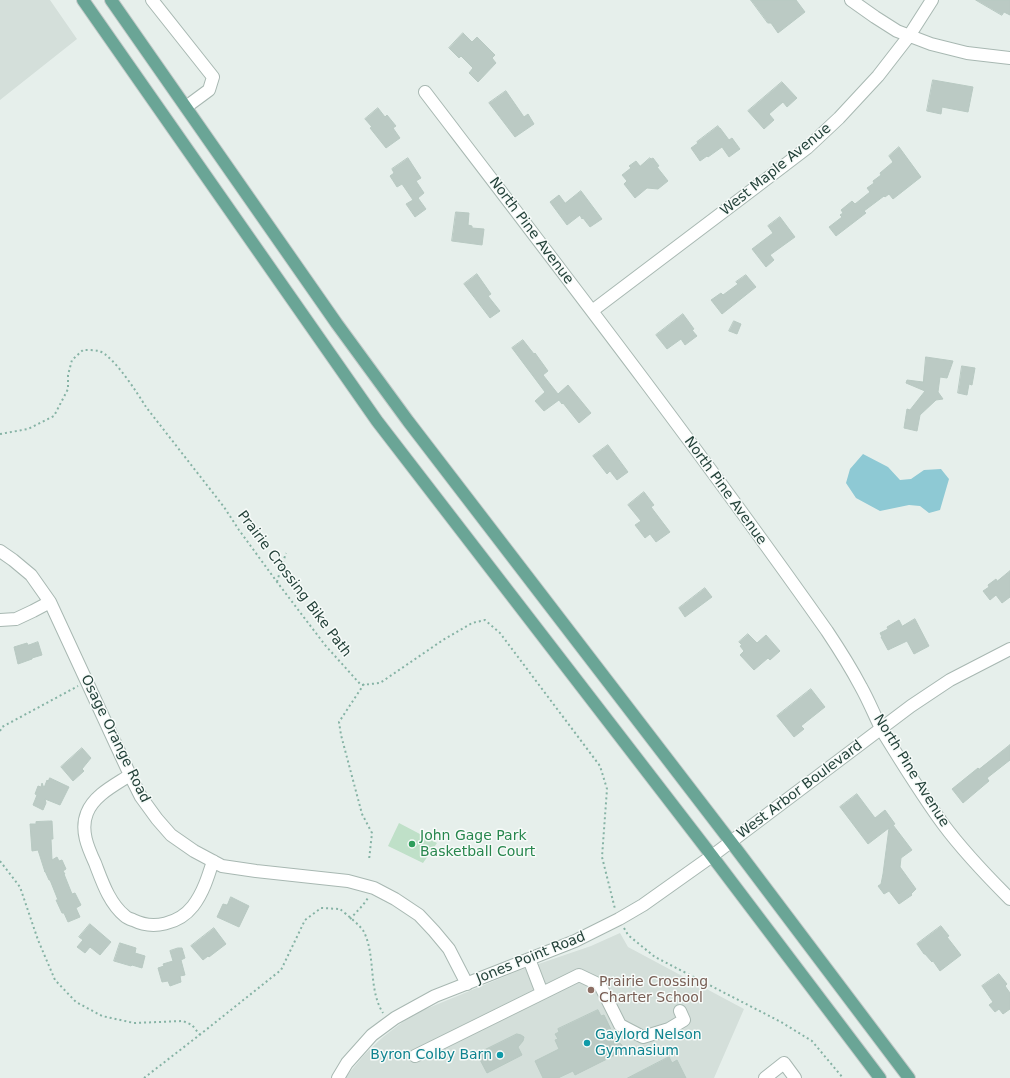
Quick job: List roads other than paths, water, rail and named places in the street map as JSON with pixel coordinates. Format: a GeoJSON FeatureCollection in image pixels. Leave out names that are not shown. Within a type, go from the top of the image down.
{"type":"FeatureCollection","features":[{"type":"Feature","properties":{"kind":"main road"},"geometry":{"type":"LineString","coordinates":[[83,0],[377,421],[712,856],[880,1078]]}},
{"type":"Feature","properties":{"kind":"main road"},"geometry":{"type":"LineString","coordinates":[[111,0],[332,317],[408,421],[731,842],[909,1078]]}},
{"type":"Feature","properties":{"kind":"street"},"geometry":{"type":"LineString","coordinates":[[152,0],[212,77],[209,90],[186,107]]}},
{"type":"Feature","properties":{"kind":"street"},"geometry":{"type":"LineString","coordinates":[[851,0],[874,17],[897,31],[909,36],[931,44],[967,53],[1010,58]]}},
{"type":"Feature","properties":{"kind":"street","name":"West Maple Avenue"},"geometry":{"type":"LineString","coordinates":[[592,311],[807,148],[839,118],[878,76],[909,36],[932,0]]}},
{"type":"Feature","properties":{"kind":"street","name":"North Pine Avenue"},"geometry":{"type":"LineString","coordinates":[[425,92],[592,311],[740,509],[829,635],[862,688],[882,729],[945,827],[978,867],[1010,899]]}},
{"type":"Feature","properties":{"kind":"street","name":"Osage Orange Road"},"geometry":{"type":"LineString","coordinates":[[0,551],[31,575],[50,602],[140,797],[171,835],[194,851],[222,866],[348,881],[374,888],[395,899],[418,915],[434,931],[449,949],[467,984]]}},
{"type":"Feature","properties":{"kind":"street"},"geometry":{"type":"LineString","coordinates":[[0,620],[16,619],[50,602]]}},
{"type":"Feature","properties":{"kind":"street","name":"West Arbor Boulevard"},"geometry":{"type":"LineString","coordinates":[[731,842],[911,706],[950,680],[1010,649]]}},
{"type":"Feature","properties":{"kind":"street"},"geometry":{"type":"LineString","coordinates":[[130,776],[104,792],[92,803],[86,814],[84,826],[86,842],[102,880],[112,901],[125,916],[139,923],[153,926],[167,923],[181,917],[193,906],[205,886],[213,861]]}},
{"type":"Feature","properties":{"kind":"street","name":"Jones Point Road"},"geometry":{"type":"LineString","coordinates":[[338,1078],[347,1063],[367,1041],[395,1018],[435,996],[575,940],[619,919],[643,905],[731,842]]}},
{"type":"Feature","properties":{"kind":"street"},"geometry":{"type":"LineString","coordinates":[[529,959],[542,993]]}},
{"type":"Feature","properties":{"kind":"street"},"geometry":{"type":"LineString","coordinates":[[414,1056],[579,975],[600,985],[620,1025],[643,1037],[669,1029],[684,1020],[680,1011]]}},
{"type":"Feature","properties":{"kind":"street"},"geometry":{"type":"LineString","coordinates":[[765,1078],[784,1063],[795,1078]]}},
{"type":"Feature","properties":{"kind":"water"},"geometry":{"type":"Polygon","coordinates":[[[863,454],[888,467],[900,480],[911,479],[924,470],[941,469],[949,479],[940,510],[929,513],[920,506],[909,505],[880,511],[856,498],[846,483],[850,469],[863,454]]]}},
{"type":"Feature","properties":{"kind":"place","name":"John Gage Park Basketball Court"},"geometry":{"type":"Point","coordinates":[412,844]}},
{"type":"Feature","properties":{"kind":"place","name":"Prairie Crossing Charter School"},"geometry":{"type":"Point","coordinates":[591,990]}},
{"type":"Feature","properties":{"kind":"place","name":"Gaylord Nelson Gymnasium"},"geometry":{"type":"Point","coordinates":[587,1043]}},
{"type":"Feature","properties":{"kind":"place","name":"Byron Colby Barn"},"geometry":{"type":"Point","coordinates":[500,1055]}}]}
